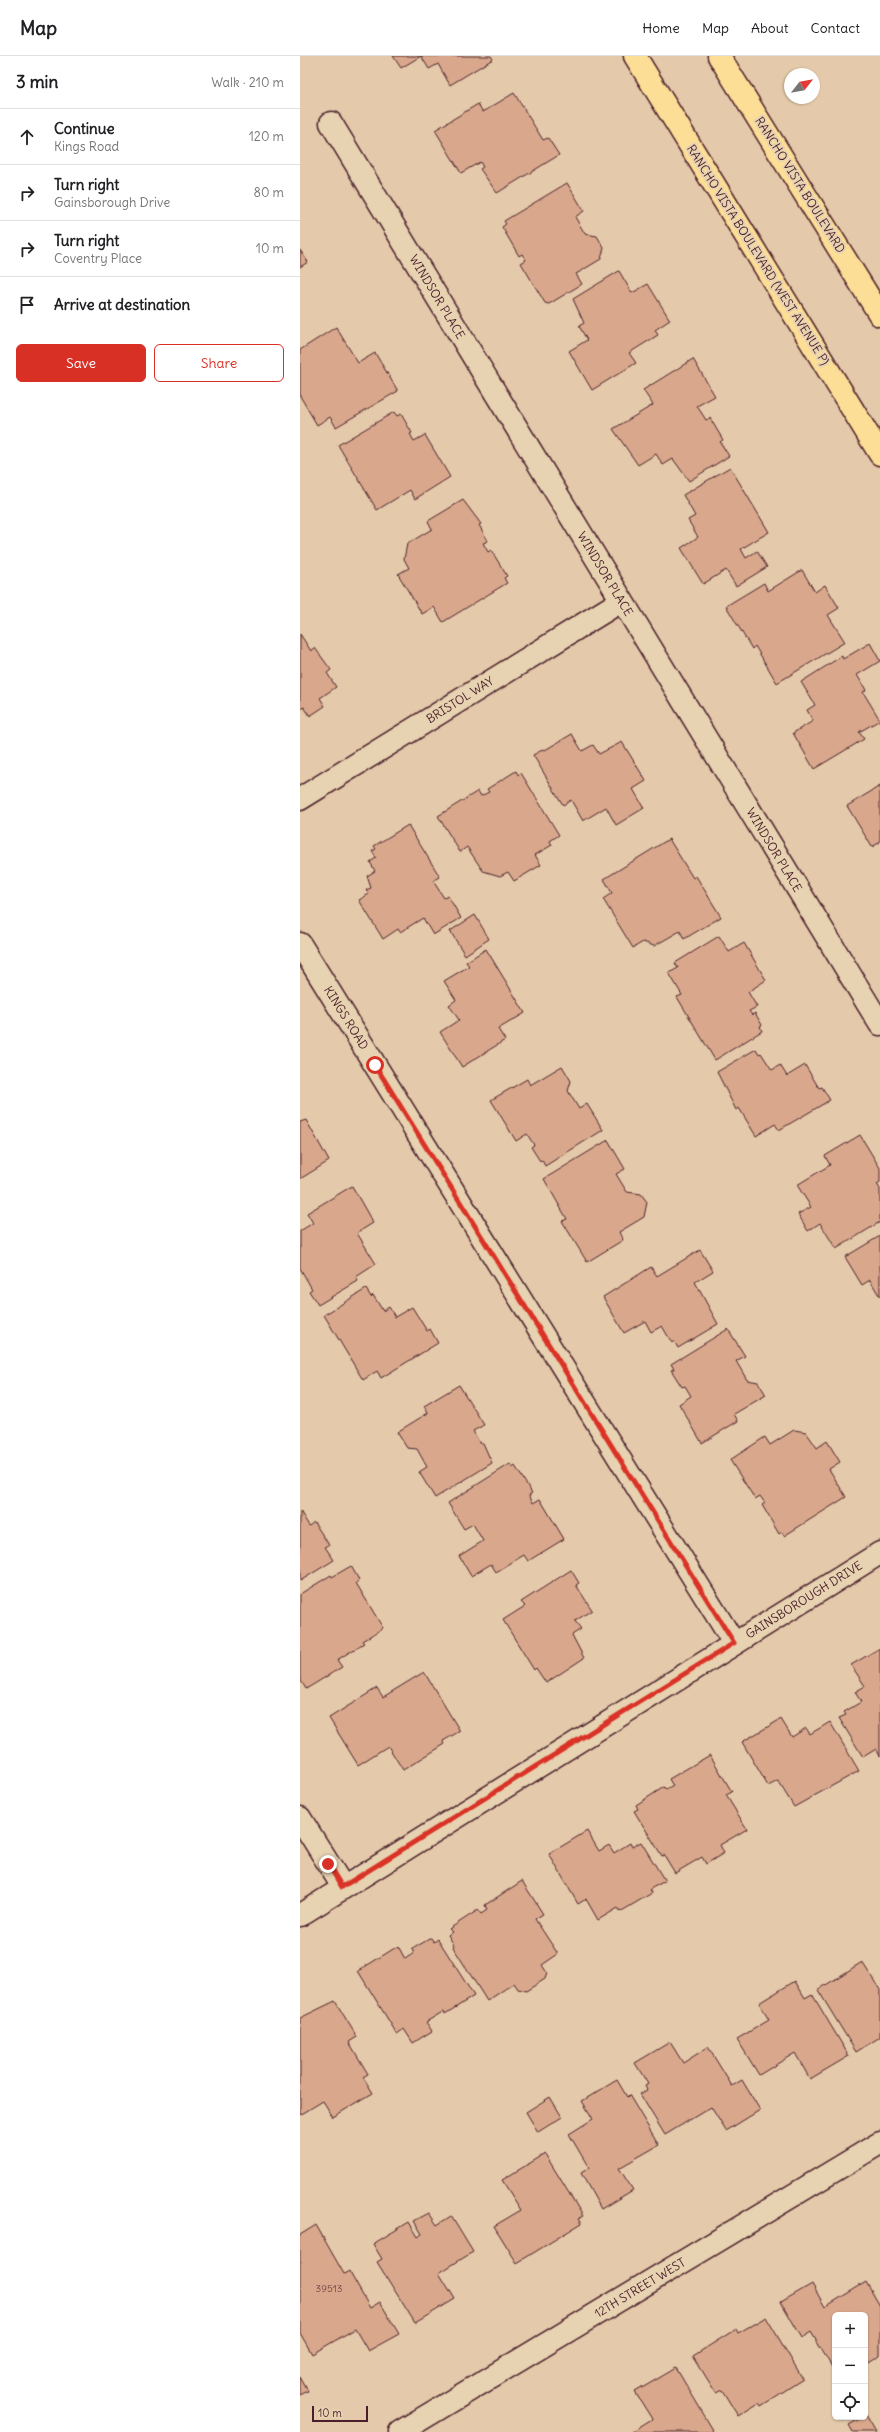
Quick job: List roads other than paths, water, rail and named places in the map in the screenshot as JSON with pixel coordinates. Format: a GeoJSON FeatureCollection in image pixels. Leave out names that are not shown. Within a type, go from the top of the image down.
{"type":"FeatureCollection","features":[{"type":"Feature","properties":{"kind":"main road","name":"RANCHO VISTA BOULEVARD (WEST AVENUE P)"},"geometry":{"type":"LineString","coordinates":[[635,56],[880,454]]}},
{"type":"Feature","properties":{"kind":"main road","name":"RANCHO VISTA BOULEVARD"},"geometry":{"type":"LineString","coordinates":[[719,56],[880,315]]}},
{"type":"Feature","properties":{"kind":"street","name":"WINDSOR PLACE"},"geometry":{"type":"LineString","coordinates":[[331,123],[880,1024]]}},
{"type":"Feature","properties":{"kind":"street","name":"BRISTOL WAY"},"geometry":{"type":"LineString","coordinates":[[300,799],[621,601]]}},
{"type":"Feature","properties":{"kind":"street","name":"KINGS ROAD"},"geometry":{"type":"LineString","coordinates":[[300,944],[734,1643]]}},
{"type":"Feature","properties":{"kind":"street","name":"GAINSBOROUGH DRIVE"},"geometry":{"type":"LineString","coordinates":[[300,1915],[342,1887],[880,1553]]}},
{"type":"Feature","properties":{"kind":"street"},"geometry":{"type":"LineString","coordinates":[[300,1818],[342,1887]]}},
{"type":"Feature","properties":{"kind":"street","name":"12TH STREET WEST"},"geometry":{"type":"LineString","coordinates":[[400,2432],[880,2143]]}}]}
